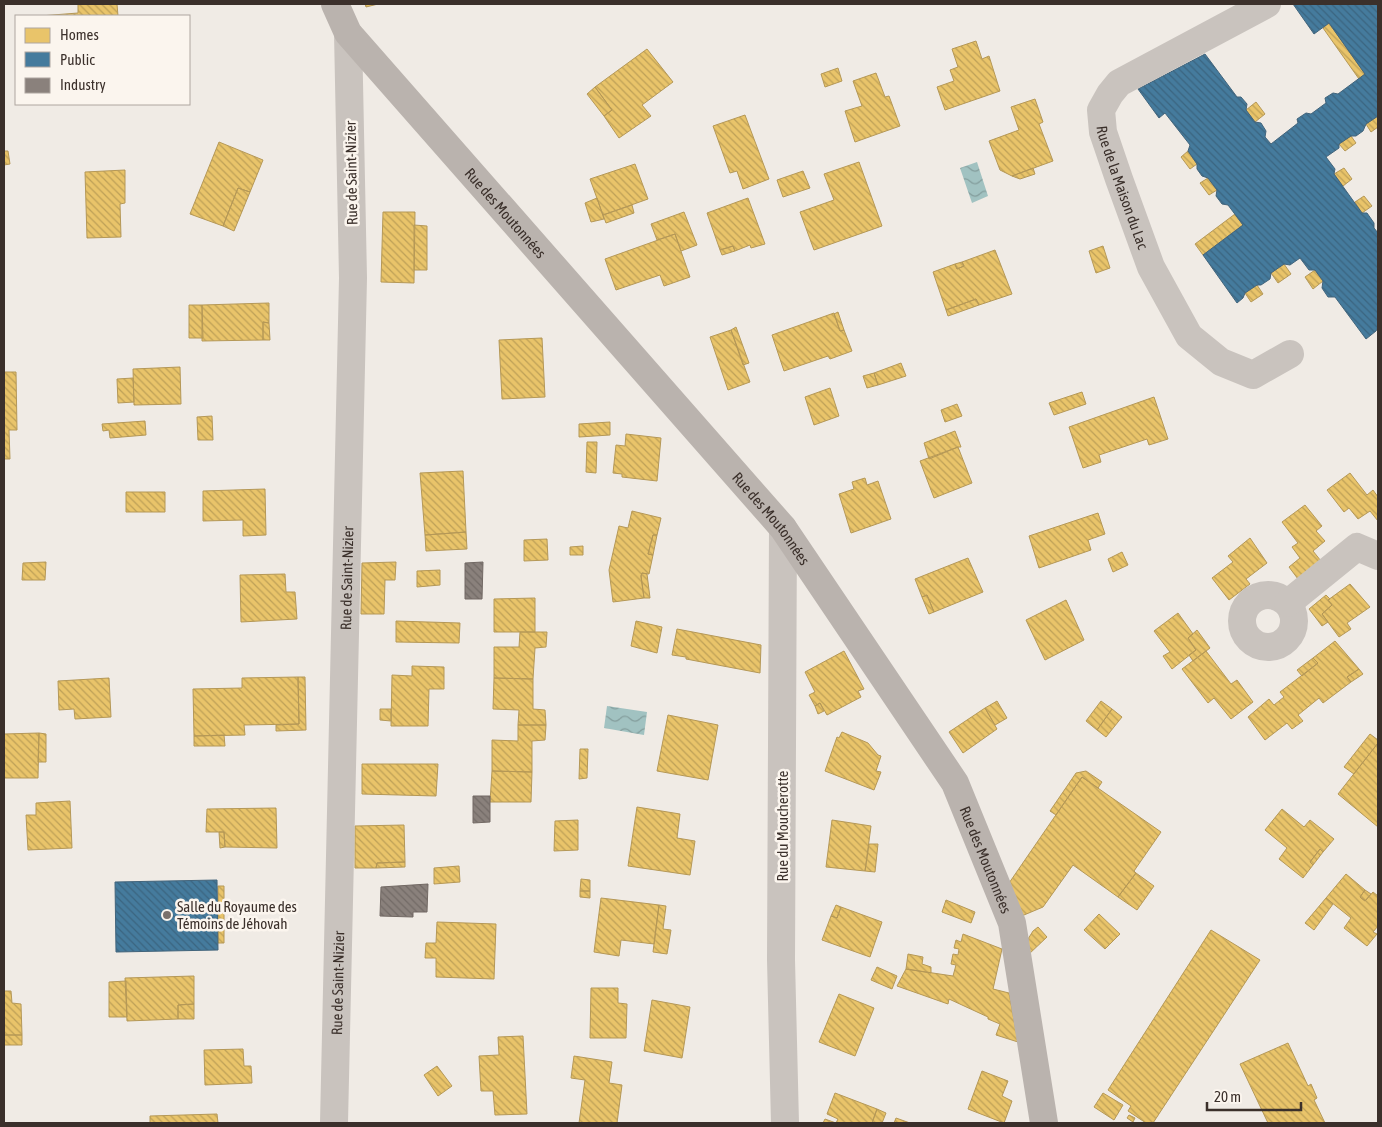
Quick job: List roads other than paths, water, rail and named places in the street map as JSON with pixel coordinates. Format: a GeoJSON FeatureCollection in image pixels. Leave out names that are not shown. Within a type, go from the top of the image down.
{"type":"FeatureCollection","features":[{"type":"Feature","properties":{"kind":"street","name":"Rue des Moutonnées"},"geometry":{"type":"LineString","coordinates":[[334,4],[348,33],[784,528],[955,783],[1012,923],[1044,1123]]}},
{"type":"Feature","properties":{"kind":"street","name":"Rue de la Maison du Lac"},"geometry":{"type":"LineString","coordinates":[[1267,4],[1119,83],[1101,110],[1103,132],[1151,267],[1189,336],[1221,362],[1253,375],[1290,354]]}},
{"type":"Feature","properties":{"kind":"street","name":"Rue de Saint-Nizier"},"geometry":{"type":"LineString","coordinates":[[334,1123],[353,278],[348,33]]}},
{"type":"Feature","properties":{"kind":"street","name":"Rue du Moucherotte"},"geometry":{"type":"LineString","coordinates":[[784,528],[781,960],[785,1123]]}},
{"type":"Feature","properties":{"kind":"street"},"geometry":{"type":"LineString","coordinates":[[1288,603],[1357,547],[1378,556]]}},
{"type":"Feature","properties":{"kind":"water"},"geometry":{"type":"Polygon","coordinates":[[[977,162],[988,196],[972,203],[960,168],[977,162]]]}},
{"type":"Feature","properties":{"kind":"water"},"geometry":{"type":"Polygon","coordinates":[[[607,706],[647,712],[644,735],[604,728],[607,706]]]}},
{"type":"Feature","properties":{"kind":"place","name":"Salle du Royaume des Témoins de Jéhovah"},"geometry":{"type":"Point","coordinates":[167,915]}}]}
